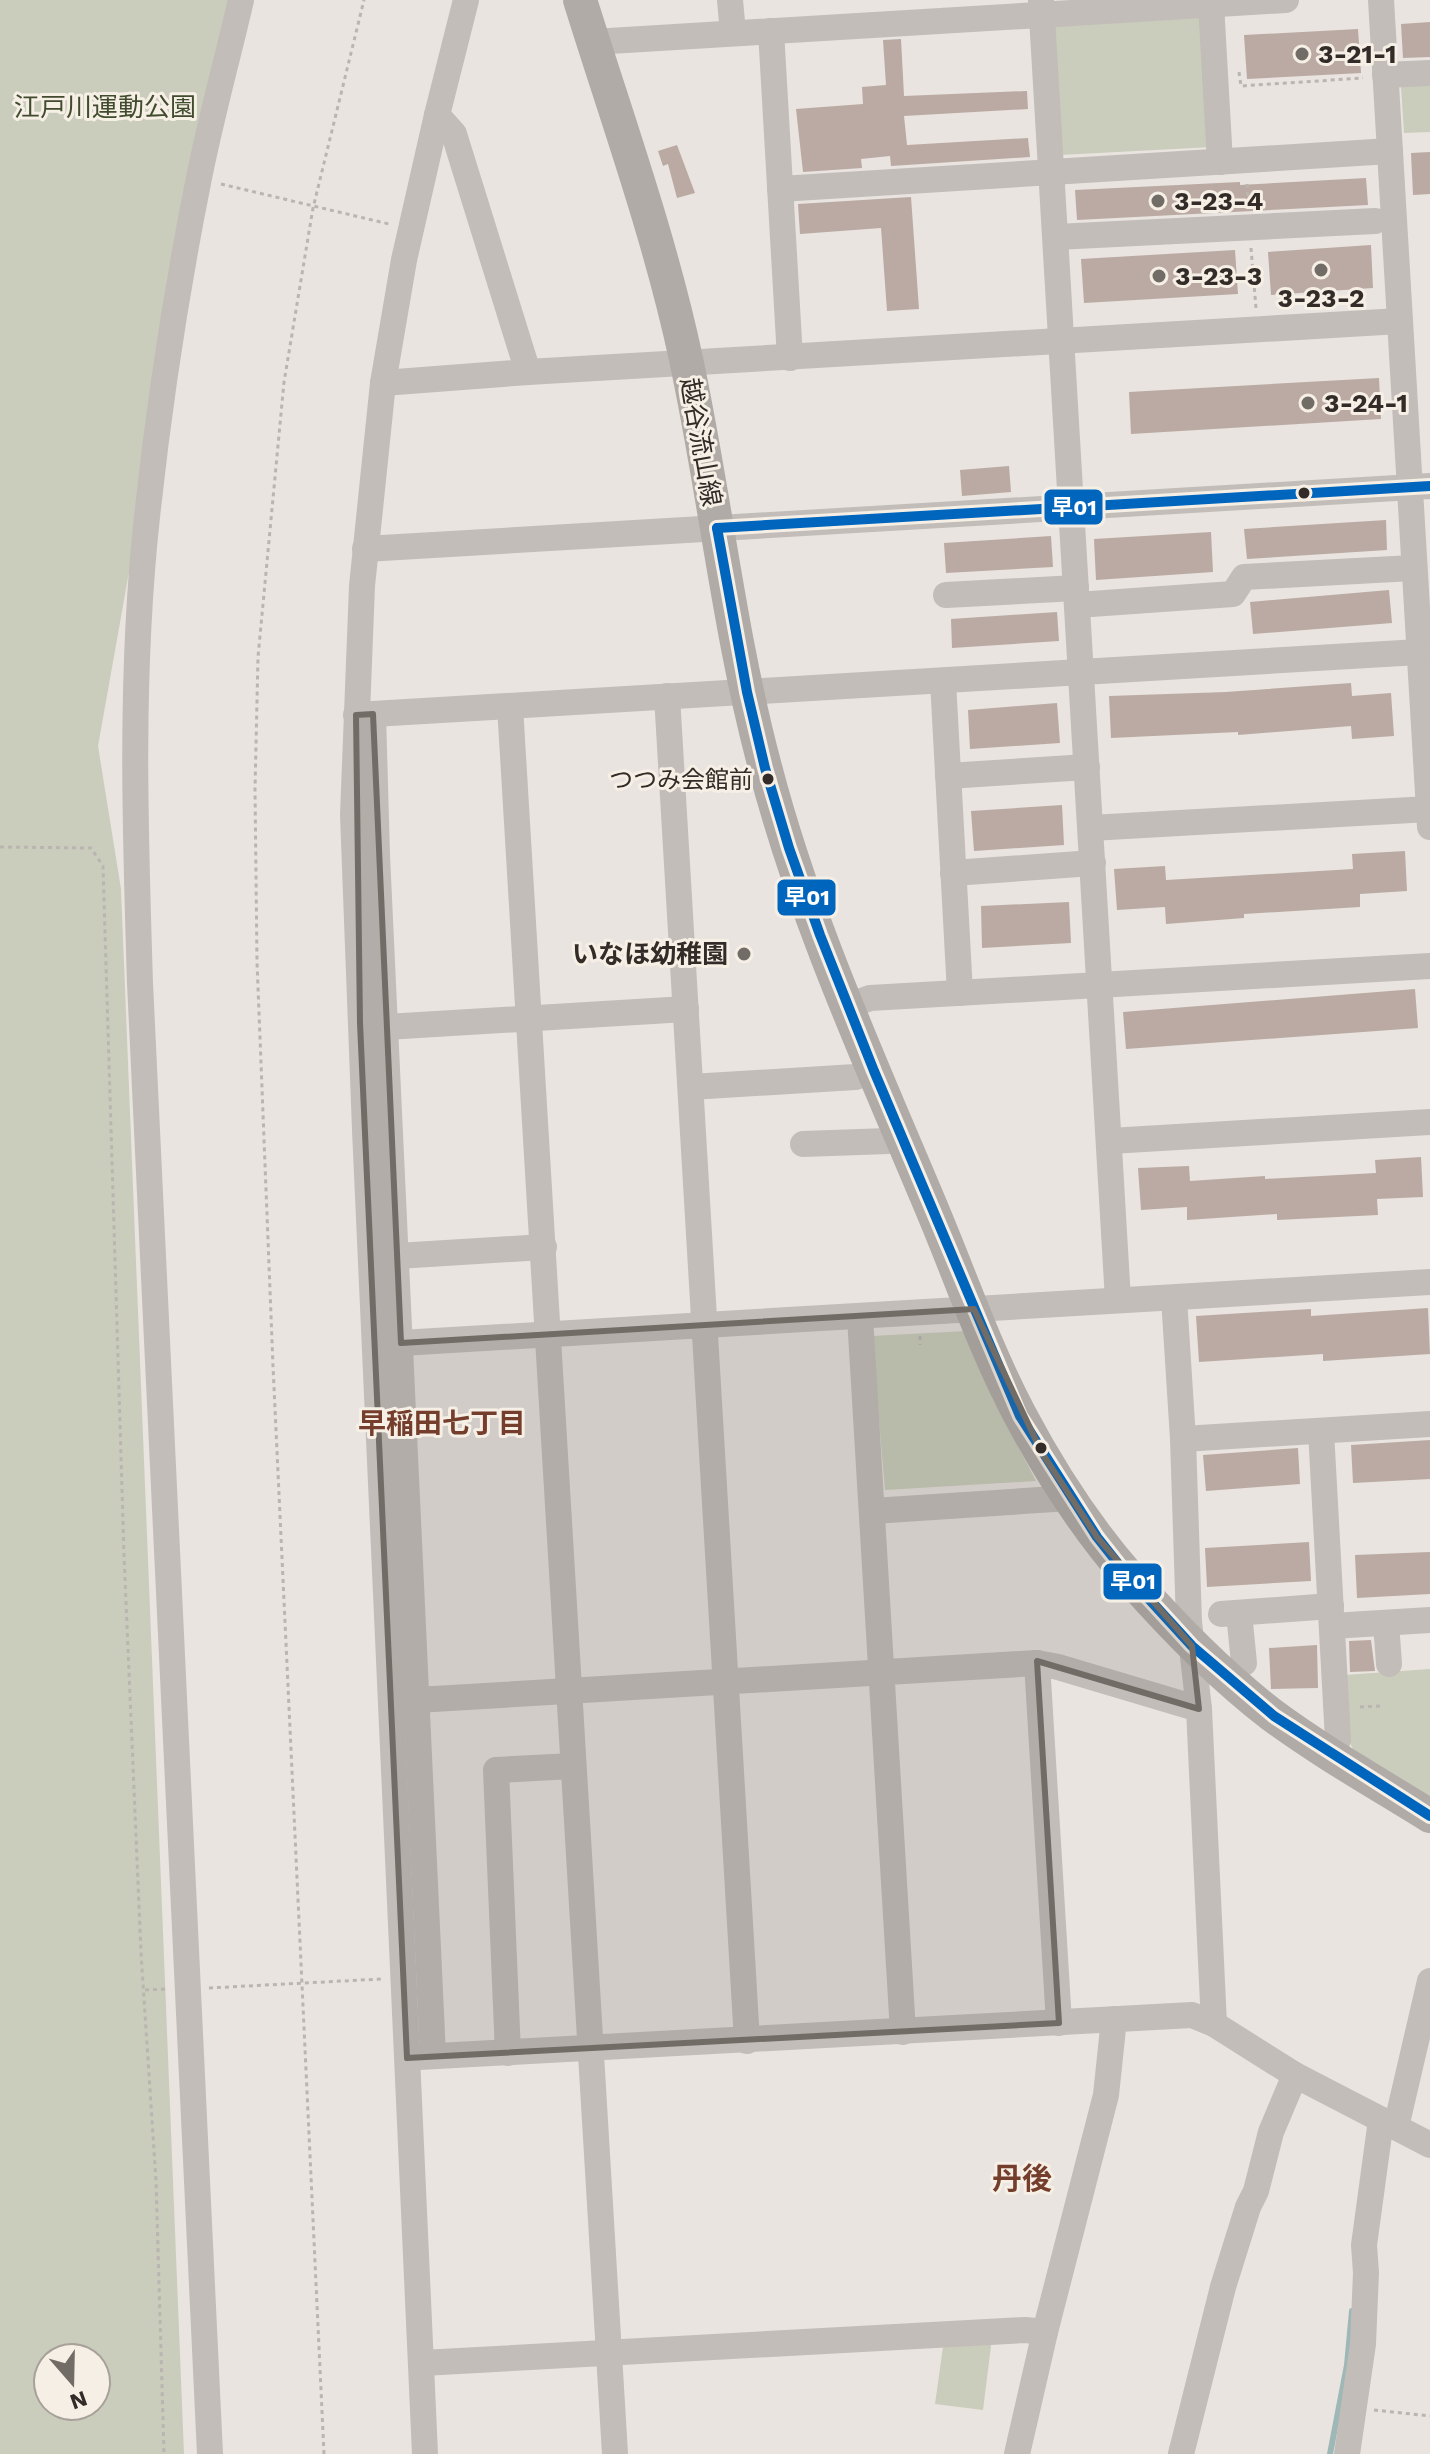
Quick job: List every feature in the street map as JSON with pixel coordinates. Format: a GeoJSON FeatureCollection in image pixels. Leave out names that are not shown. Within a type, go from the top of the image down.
{"type":"FeatureCollection","features":[{"type":"Feature","properties":{"kind":"main road","name":"越谷流山線"},"geometry":{"type":"LineString","coordinates":[[580,0],[667,273],[687,364],[747,692],[789,848],[874,1071],[1020,1416],[1070,1498],[1127,1575],[1192,1646],[1274,1716],[1430,1816]]}},
{"type":"Feature","properties":{"kind":"street"},"geometry":{"type":"LineString","coordinates":[[210,2454],[140,983],[133,751],[146,519],[180,283],[199,180],[241,0]]}},
{"type":"Feature","properties":{"kind":"street"},"geometry":{"type":"LineString","coordinates":[[425,2454],[417,1700],[377,855],[364,715],[365,549],[383,383],[404,260],[466,0]]}},
{"type":"Feature","properties":{"kind":"street"},"geometry":{"type":"LineString","coordinates":[[730,0],[733,33]]}},
{"type":"Feature","properties":{"kind":"street"},"geometry":{"type":"LineString","coordinates":[[593,42],[771,31],[1041,7],[1286,0]]}},
{"type":"Feature","properties":{"kind":"street"},"geometry":{"type":"LineString","coordinates":[[1091,828],[1429,818],[1413,568],[1420,486],[1400,321],[1390,151],[1376,77],[1382,0]]}},
{"type":"Feature","properties":{"kind":"street"},"geometry":{"type":"LineString","coordinates":[[1211,4],[1220,162]]}},
{"type":"Feature","properties":{"kind":"street"},"geometry":{"type":"LineString","coordinates":[[1041,7],[1118,1300]]}},
{"type":"Feature","properties":{"kind":"street"},"geometry":{"type":"LineString","coordinates":[[771,31],[790,358]]}},
{"type":"Feature","properties":{"kind":"street"},"geometry":{"type":"LineString","coordinates":[[1376,77],[1430,73]]}},
{"type":"Feature","properties":{"kind":"street"},"geometry":{"type":"LineString","coordinates":[[437,115],[454,134],[528,372]]}},
{"type":"Feature","properties":{"kind":"street"},"geometry":{"type":"LineString","coordinates":[[780,189],[1390,151]]}},
{"type":"Feature","properties":{"kind":"street"},"geometry":{"type":"LineString","coordinates":[[1056,237],[1375,221]]}},
{"type":"Feature","properties":{"kind":"street"},"geometry":{"type":"LineString","coordinates":[[383,383],[1400,321]]}},
{"type":"Feature","properties":{"kind":"street"},"geometry":{"type":"LineString","coordinates":[[365,549],[1420,486]]}},
{"type":"Feature","properties":{"kind":"street"},"geometry":{"type":"LineString","coordinates":[[946,595],[1233,594],[1244,577],[1413,568]]}},
{"type":"Feature","properties":{"kind":"street"},"geometry":{"type":"LineString","coordinates":[[364,715],[1419,652]]}},
{"type":"Feature","properties":{"kind":"street"},"geometry":{"type":"LineString","coordinates":[[943,681],[960,993]]}},
{"type":"Feature","properties":{"kind":"street"},"geometry":{"type":"LineString","coordinates":[[667,696],[747,2041]]}},
{"type":"Feature","properties":{"kind":"street"},"geometry":{"type":"LineString","coordinates":[[510,706],[615,2454]]}},
{"type":"Feature","properties":{"kind":"street"},"geometry":{"type":"LineString","coordinates":[[364,715],[353,815],[360,1023],[420,2057]]}},
{"type":"Feature","properties":{"kind":"street"},"geometry":{"type":"LineString","coordinates":[[948,776],[1087,767]]}},
{"type":"Feature","properties":{"kind":"street"},"geometry":{"type":"LineString","coordinates":[[953,873],[1093,863]]}},
{"type":"Feature","properties":{"kind":"street"},"geometry":{"type":"LineString","coordinates":[[848,1006],[870,998],[1430,966]]}},
{"type":"Feature","properties":{"kind":"street"},"geometry":{"type":"LineString","coordinates":[[386,1027],[686,1009]]}},
{"type":"Feature","properties":{"kind":"street"},"geometry":{"type":"LineString","coordinates":[[691,1087],[838,1079],[874,1071]]}},
{"type":"Feature","properties":{"kind":"street"},"geometry":{"type":"LineString","coordinates":[[1110,1141],[1430,1122]]}},
{"type":"Feature","properties":{"kind":"street"},"geometry":{"type":"LineString","coordinates":[[803,1144],[888,1141],[901,1135]]}},
{"type":"Feature","properties":{"kind":"street"},"geometry":{"type":"LineString","coordinates":[[397,1256],[544,1247]]}},
{"type":"Feature","properties":{"kind":"street"},"geometry":{"type":"LineString","coordinates":[[401,1343],[704,1325],[813,1310],[860,1317],[1430,1282]]}},
{"type":"Feature","properties":{"kind":"street"},"geometry":{"type":"LineString","coordinates":[[1174,1298],[1214,2024]]}},
{"type":"Feature","properties":{"kind":"street"},"geometry":{"type":"LineString","coordinates":[[860,1317],[903,2032]]}},
{"type":"Feature","properties":{"kind":"street"},"geometry":{"type":"LineString","coordinates":[[1183,1439],[1430,1424]]}},
{"type":"Feature","properties":{"kind":"street"},"geometry":{"type":"LineString","coordinates":[[1321,1431],[1338,1740],[1332,1754]]}},
{"type":"Feature","properties":{"kind":"street"},"geometry":{"type":"LineString","coordinates":[[873,1511],[1070,1498]]}},
{"type":"Feature","properties":{"kind":"street"},"geometry":{"type":"LineString","coordinates":[[1244,1663],[1230,1614],[1331,1616],[1386,1623],[1430,1620]]}},
{"type":"Feature","properties":{"kind":"street"},"geometry":{"type":"LineString","coordinates":[[1386,1623],[1389,1664]]}},
{"type":"Feature","properties":{"kind":"street"},"geometry":{"type":"LineString","coordinates":[[417,1700],[1037,1663],[1199,1709]]}},
{"type":"Feature","properties":{"kind":"street"},"geometry":{"type":"LineString","coordinates":[[1037,1663],[1059,2023]]}},
{"type":"Feature","properties":{"kind":"street"},"geometry":{"type":"LineString","coordinates":[[508,2053],[496,1770],[573,1766]]}},
{"type":"Feature","properties":{"kind":"street"},"geometry":{"type":"LineString","coordinates":[[1347,2454],[1363,2344],[1364,2245],[1389,2124],[1430,1981]]}},
{"type":"Feature","properties":{"kind":"street"},"geometry":{"type":"LineString","coordinates":[[420,2057],[1192,2015],[1214,2024],[1295,2075],[1430,2145]]}},
{"type":"Feature","properties":{"kind":"street"},"geometry":{"type":"LineString","coordinates":[[1017,2454],[1106,2095],[1114,2019]]}},
{"type":"Feature","properties":{"kind":"street"},"geometry":{"type":"LineString","coordinates":[[1181,2454],[1227,2273],[1256,2191],[1271,2132],[1295,2075]]}},
{"type":"Feature","properties":{"kind":"street"},"geometry":{"type":"LineString","coordinates":[[422,2363],[897,2336],[1025,2330],[1045,2332]]}},
{"type":"Feature","properties":{"kind":"path"},"geometry":{"type":"LineString","coordinates":[[324,2454],[261,1069],[255,789],[258,657],[275,458],[296,305],[314,205],[364,0]]}},
{"type":"Feature","properties":{"kind":"path"},"geometry":{"type":"LineString","coordinates":[[1239,72],[1241,86],[1376,77]]}},
{"type":"Feature","properties":{"kind":"path"},"geometry":{"type":"LineString","coordinates":[[199,180],[389,224]]}},
{"type":"Feature","properties":{"kind":"path"},"geometry":{"type":"LineString","coordinates":[[0,847],[91,848],[103,866],[124,1555],[141,1953],[156,2181],[164,2454]]}},
{"type":"Feature","properties":{"kind":"path"},"geometry":{"type":"LineString","coordinates":[[186,1989],[381,1979]]}},
{"type":"Feature","properties":{"kind":"path"},"geometry":{"type":"LineString","coordinates":[[1355,2408],[1430,2416]]}},
{"type":"Feature","properties":{"kind":"highlighted area"},"geometry":{"type":"Polygon","coordinates":[[[373,714],[401,1343],[974,1309],[1042,1453],[1097,1537],[1192,1646],[1195,1666],[1199,1709],[1037,1661],[1059,2023],[407,2058],[360,1023],[356,715],[373,714]]]}},
{"type":"Feature","properties":{"kind":"green space","name":"江戸川運動公園"},"geometry":{"type":"Polygon","coordinates":[[[0,0],[231,0],[98,746],[121,889],[184,2454],[0,2454],[0,0]]]}},
{"type":"Feature","properties":{"kind":"green space"},"geometry":{"type":"Polygon","coordinates":[[[1205,12],[1212,147],[1060,155],[1054,23],[1205,12]]]}},
{"type":"Feature","properties":{"kind":"green space"},"geometry":{"type":"Polygon","coordinates":[[[1430,85],[1430,132],[1404,133],[1401,87],[1430,85]]]}},
{"type":"Feature","properties":{"kind":"green space"},"geometry":{"type":"Polygon","coordinates":[[[966,1331],[993,1399],[1036,1481],[885,1490],[872,1336],[966,1331]]]}},
{"type":"Feature","properties":{"kind":"green space"},"geometry":{"type":"Polygon","coordinates":[[[1430,1669],[1430,1802],[1355,1753],[1348,1739],[1345,1675],[1430,1669]]]}},
{"type":"Feature","properties":{"kind":"green space"},"geometry":{"type":"Polygon","coordinates":[[[992,2338],[983,2410],[935,2404],[944,2340],[992,2338]]]}},
{"type":"Feature","properties":{"kind":"building"},"geometry":{"type":"Polygon","coordinates":[[[1430,22],[1430,57],[1403,58],[1401,24],[1430,22]]]}},
{"type":"Feature","properties":{"kind":"building","name":"3-21-1"},"geometry":{"type":"Polygon","coordinates":[[[1358,29],[1361,73],[1247,79],[1244,35],[1358,29]]]}},
{"type":"Feature","properties":{"kind":"building"},"geometry":{"type":"Polygon","coordinates":[[[901,39],[904,96],[1027,91],[1028,109],[904,116],[907,145],[1028,138],[1030,157],[891,166],[890,156],[861,159],[862,168],[803,172],[796,109],[863,104],[862,87],[886,85],[883,40],[901,39]]]}},
{"type":"Feature","properties":{"kind":"building"},"geometry":{"type":"Polygon","coordinates":[[[677,145],[695,193],[677,198],[668,164],[663,166],[658,151],[677,145]]]}},
{"type":"Feature","properties":{"kind":"building"},"geometry":{"type":"Polygon","coordinates":[[[1430,152],[1430,194],[1413,195],[1411,153],[1430,152]]]}},
{"type":"Feature","properties":{"kind":"building"},"geometry":{"type":"Polygon","coordinates":[[[1366,178],[1368,205],[1077,220],[1075,190],[1366,178]]]}},
{"type":"Feature","properties":{"kind":"building"},"geometry":{"type":"Polygon","coordinates":[[[911,197],[919,309],[887,311],[881,228],[800,234],[798,204],[911,197]]]}},
{"type":"Feature","properties":{"kind":"building","name":"3-23-2"},"geometry":{"type":"Polygon","coordinates":[[[1371,245],[1373,288],[1271,295],[1268,252],[1371,245]]]}},
{"type":"Feature","properties":{"kind":"building","name":"3-23-3"},"geometry":{"type":"Polygon","coordinates":[[[1235,250],[1238,294],[1084,303],[1081,259],[1235,250]]]}},
{"type":"Feature","properties":{"kind":"building"},"geometry":{"type":"Polygon","coordinates":[[[1379,378],[1381,419],[1131,434],[1129,392],[1379,378]]]}},
{"type":"Feature","properties":{"kind":"building"},"geometry":{"type":"Polygon","coordinates":[[[1009,466],[1011,492],[962,496],[960,470],[1009,466]]]}},
{"type":"Feature","properties":{"kind":"building"},"geometry":{"type":"Polygon","coordinates":[[[1386,520],[1387,550],[1247,559],[1244,529],[1386,520]]]}},
{"type":"Feature","properties":{"kind":"building"},"geometry":{"type":"Polygon","coordinates":[[[1211,532],[1213,572],[1096,580],[1094,539],[1211,532]]]}},
{"type":"Feature","properties":{"kind":"building"},"geometry":{"type":"Polygon","coordinates":[[[1051,536],[1053,567],[946,573],[944,543],[1051,536]]]}},
{"type":"Feature","properties":{"kind":"building"},"geometry":{"type":"Polygon","coordinates":[[[1389,590],[1392,623],[1253,634],[1250,602],[1389,590]]]}},
{"type":"Feature","properties":{"kind":"building"},"geometry":{"type":"Polygon","coordinates":[[[1057,612],[1059,641],[952,648],[951,619],[1057,612]]]}},
{"type":"Feature","properties":{"kind":"building"},"geometry":{"type":"Polygon","coordinates":[[[1351,683],[1352,696],[1391,693],[1394,736],[1352,739],[1351,726],[1238,735],[1238,732],[1111,738],[1109,696],[1351,683]]]}},
{"type":"Feature","properties":{"kind":"building"},"geometry":{"type":"Polygon","coordinates":[[[1057,703],[1060,743],[970,749],[968,710],[1057,703]]]}},
{"type":"Feature","properties":{"kind":"building"},"geometry":{"type":"Polygon","coordinates":[[[1062,805],[1064,845],[974,851],[971,811],[1062,805]]]}},
{"type":"Feature","properties":{"kind":"building"},"geometry":{"type":"Polygon","coordinates":[[[1405,851],[1407,891],[1360,894],[1360,907],[1244,914],[1244,918],[1166,924],[1165,907],[1117,910],[1114,869],[1165,866],[1166,880],[1353,869],[1352,854],[1405,851]]]}},
{"type":"Feature","properties":{"kind":"building"},"geometry":{"type":"Polygon","coordinates":[[[1069,902],[1071,943],[982,948],[981,906],[1069,902]]]}},
{"type":"Feature","properties":{"kind":"building"},"geometry":{"type":"Polygon","coordinates":[[[1415,989],[1418,1028],[1126,1049],[1123,1012],[1415,989]]]}},
{"type":"Feature","properties":{"kind":"building"},"geometry":{"type":"Polygon","coordinates":[[[1421,1157],[1423,1197],[1377,1199],[1378,1215],[1277,1220],[1277,1214],[1187,1220],[1187,1207],[1141,1210],[1138,1168],[1189,1166],[1190,1181],[1265,1176],[1265,1179],[1376,1173],[1375,1160],[1421,1157]]]}},
{"type":"Feature","properties":{"kind":"building"},"geometry":{"type":"Polygon","coordinates":[[[1428,1308],[1430,1354],[1323,1361],[1323,1354],[1199,1362],[1196,1316],[1311,1309],[1311,1316],[1428,1308]]]}},
{"type":"Feature","properties":{"kind":"building"},"geometry":{"type":"Polygon","coordinates":[[[1430,1440],[1430,1479],[1353,1483],[1351,1445],[1430,1440]]]}},
{"type":"Feature","properties":{"kind":"building"},"geometry":{"type":"Polygon","coordinates":[[[1298,1448],[1300,1484],[1206,1491],[1203,1455],[1298,1448]]]}},
{"type":"Feature","properties":{"kind":"building"},"geometry":{"type":"Polygon","coordinates":[[[1309,1542],[1311,1581],[1207,1587],[1205,1548],[1309,1542]]]}},
{"type":"Feature","properties":{"kind":"building"},"geometry":{"type":"Polygon","coordinates":[[[1430,1552],[1430,1594],[1357,1598],[1355,1555],[1430,1552]]]}},
{"type":"Feature","properties":{"kind":"building"},"geometry":{"type":"Polygon","coordinates":[[[1371,1640],[1375,1671],[1350,1672],[1349,1641],[1371,1640]]]}},
{"type":"Feature","properties":{"kind":"building"},"geometry":{"type":"Polygon","coordinates":[[[1317,1645],[1318,1688],[1271,1689],[1269,1648],[1317,1645]]]}},
{"type":"Feature","properties":{"kind":"waterway"},"geometry":{"type":"LineString","coordinates":[[1330,2454],[1347,2365],[1352,2311]]}},
{"type":"Feature","properties":{"kind":"transit line","name":"早01"},"geometry":{"type":"LineString","coordinates":[[717,528],[1430,486]]}},
{"type":"Feature","properties":{"kind":"transit line","name":"早01"},"geometry":{"type":"LineString","coordinates":[[717,528],[747,692],[789,848],[874,1071],[1020,1416],[1097,1537],[1192,1646],[1274,1716],[1430,1816]]}},
{"type":"Feature","properties":{"kind":"place","name":"3-21-1"},"geometry":{"type":"Point","coordinates":[1302,54]}},
{"type":"Feature","properties":{"kind":"place","name":"3-23-4"},"geometry":{"type":"Point","coordinates":[1158,201]}},
{"type":"Feature","properties":{"kind":"place","name":"3-23-2"},"geometry":{"type":"Point","coordinates":[1321,270]}},
{"type":"Feature","properties":{"kind":"place","name":"3-23-3"},"geometry":{"type":"Point","coordinates":[1159,276]}},
{"type":"Feature","properties":{"kind":"place","name":"3-24-1"},"geometry":{"type":"Point","coordinates":[1308,403]}},
{"type":"Feature","properties":{"kind":"place","name":"つつみ会館前"},"geometry":{"type":"Point","coordinates":[768,779]}},
{"type":"Feature","properties":{"kind":"place","name":"いなほ幼稚園"},"geometry":{"type":"Point","coordinates":[744,954]}},
{"type":"Feature","properties":{"kind":"district","name":"早稲田七丁目"},"geometry":{"type":"Point","coordinates":[442,1423]}},
{"type":"Feature","properties":{"kind":"district","name":"丹後"},"geometry":{"type":"Point","coordinates":[1022,2179]}}]}
